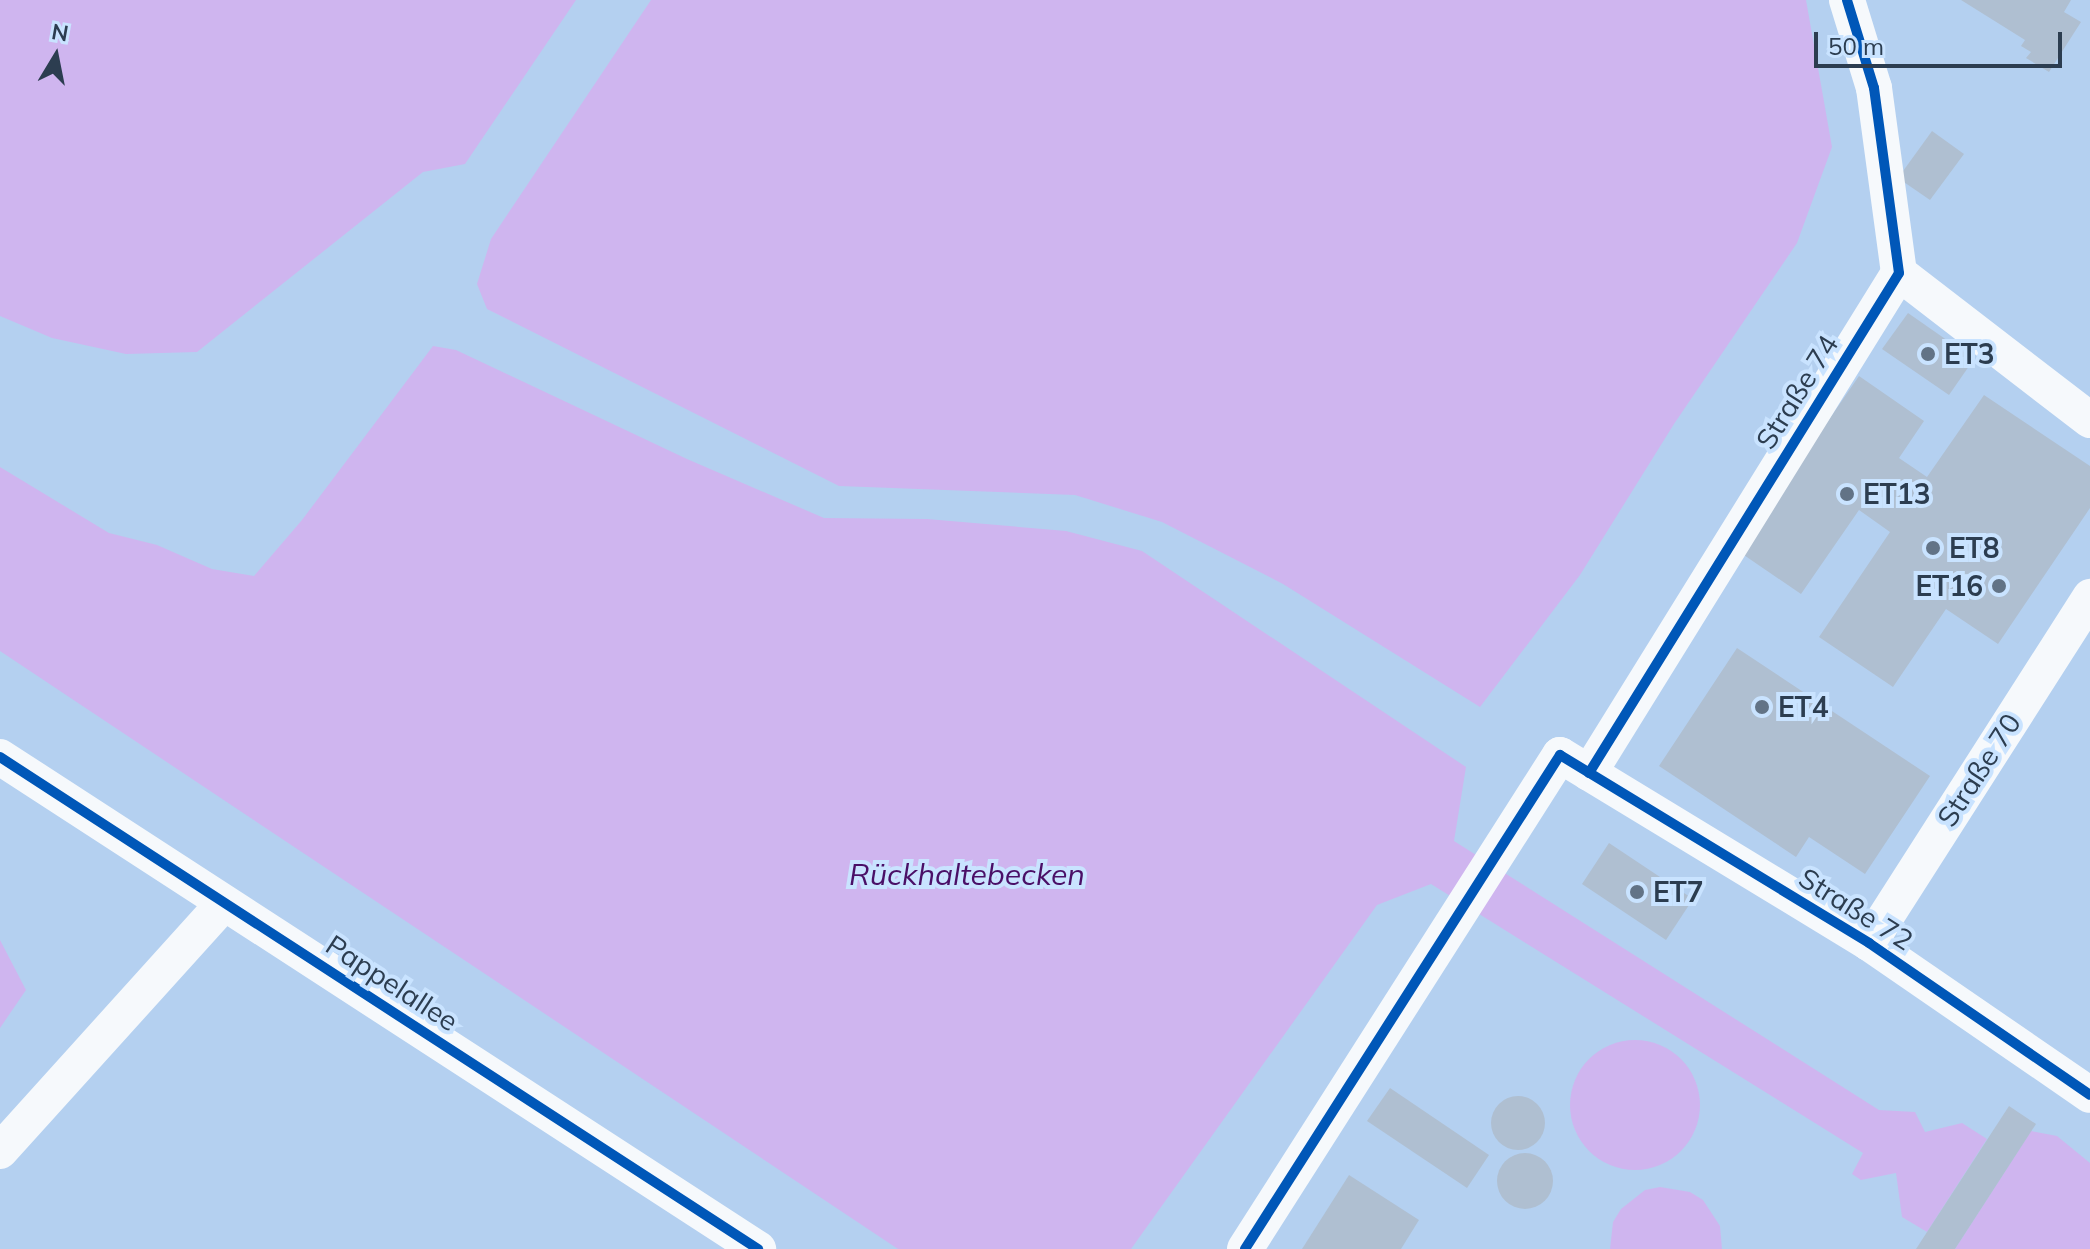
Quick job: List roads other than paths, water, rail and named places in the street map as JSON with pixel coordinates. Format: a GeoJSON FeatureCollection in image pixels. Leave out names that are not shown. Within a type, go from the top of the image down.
{"type":"FeatureCollection","features":[{"type":"Feature","properties":{"kind":"street"},"geometry":{"type":"LineString","coordinates":[[1847,0],[1874,88],[1899,273],[2090,420]]}},
{"type":"Feature","properties":{"kind":"street","name":"Straße 74"},"geometry":{"type":"LineString","coordinates":[[1589,773],[1899,273]]}},
{"type":"Feature","properties":{"kind":"street","name":"Straße 70"},"geometry":{"type":"LineString","coordinates":[[1869,943],[2090,597]]}},
{"type":"Feature","properties":{"kind":"street","name":"Straße 72"},"geometry":{"type":"LineString","coordinates":[[1245,1249],[1560,755],[1869,943],[2090,1095]]}},
{"type":"Feature","properties":{"kind":"street","name":"Pappelallee"},"geometry":{"type":"LineString","coordinates":[[0,757],[758,1249]]}},
{"type":"Feature","properties":{"kind":"street"},"geometry":{"type":"LineString","coordinates":[[0,1151],[224,903]]}},
{"type":"Feature","properties":{"kind":"water"},"geometry":{"type":"Polygon","coordinates":[[[0,0],[576,0],[465,164],[423,172],[197,352],[126,354],[52,338],[0,316],[0,0]]]}},
{"type":"Feature","properties":{"kind":"water"},"geometry":{"type":"Polygon","coordinates":[[[651,0],[1806,0],[1832,147],[1797,243],[1674,424],[1580,575],[1480,707],[1283,584],[1162,522],[1075,495],[839,486],[487,309],[477,284],[491,239],[651,0]]]}},
{"type":"Feature","properties":{"kind":"water","name":"Rückhaltebecken"},"geometry":{"type":"Polygon","coordinates":[[[433,346],[456,350],[687,459],[824,518],[927,519],[1066,531],[1142,551],[1466,767],[1454,841],[1879,1110],[1915,1112],[1925,1132],[1962,1123],[1987,1139],[1927,1232],[1902,1217],[1896,1173],[1861,1180],[1852,1174],[1863,1153],[1431,884],[1377,905],[1131,1249],[898,1249],[0,651],[0,467],[109,533],[157,545],[212,569],[254,576],[302,520],[433,346]]]}},
{"type":"Feature","properties":{"kind":"water"},"geometry":{"type":"Polygon","coordinates":[[[0,940],[26,990],[0,1028],[0,940]]]}},
{"type":"Feature","properties":{"kind":"water"},"geometry":{"type":"Polygon","coordinates":[[[1635,1040],[1660,1045],[1681,1059],[1695,1080],[1700,1105],[1695,1130],[1681,1151],[1660,1165],[1635,1170],[1610,1165],[1589,1151],[1575,1130],[1570,1105],[1575,1080],[1589,1059],[1610,1045],[1635,1040]]]}},
{"type":"Feature","properties":{"kind":"water"},"geometry":{"type":"Polygon","coordinates":[[[2031,1131],[2057,1136],[2090,1163],[2090,1249],[1955,1249],[2031,1131]]]}},
{"type":"Feature","properties":{"kind":"water"},"geometry":{"type":"Polygon","coordinates":[[[1660,1187],[1690,1192],[1703,1200],[1720,1226],[1722,1249],[1610,1249],[1613,1222],[1621,1209],[1645,1190],[1660,1187]]]}},
{"type":"Feature","properties":{"kind":"place","name":"ET3"},"geometry":{"type":"Point","coordinates":[1928,354]}},
{"type":"Feature","properties":{"kind":"place","name":"ET13"},"geometry":{"type":"Point","coordinates":[1847,494]}},
{"type":"Feature","properties":{"kind":"place","name":"ET8"},"geometry":{"type":"Point","coordinates":[1933,548]}},
{"type":"Feature","properties":{"kind":"place","name":"ET16"},"geometry":{"type":"Point","coordinates":[1999,586]}},
{"type":"Feature","properties":{"kind":"place","name":"ET4"},"geometry":{"type":"Point","coordinates":[1762,707]}},
{"type":"Feature","properties":{"kind":"place","name":"ET7"},"geometry":{"type":"Point","coordinates":[1637,892]}}]}
